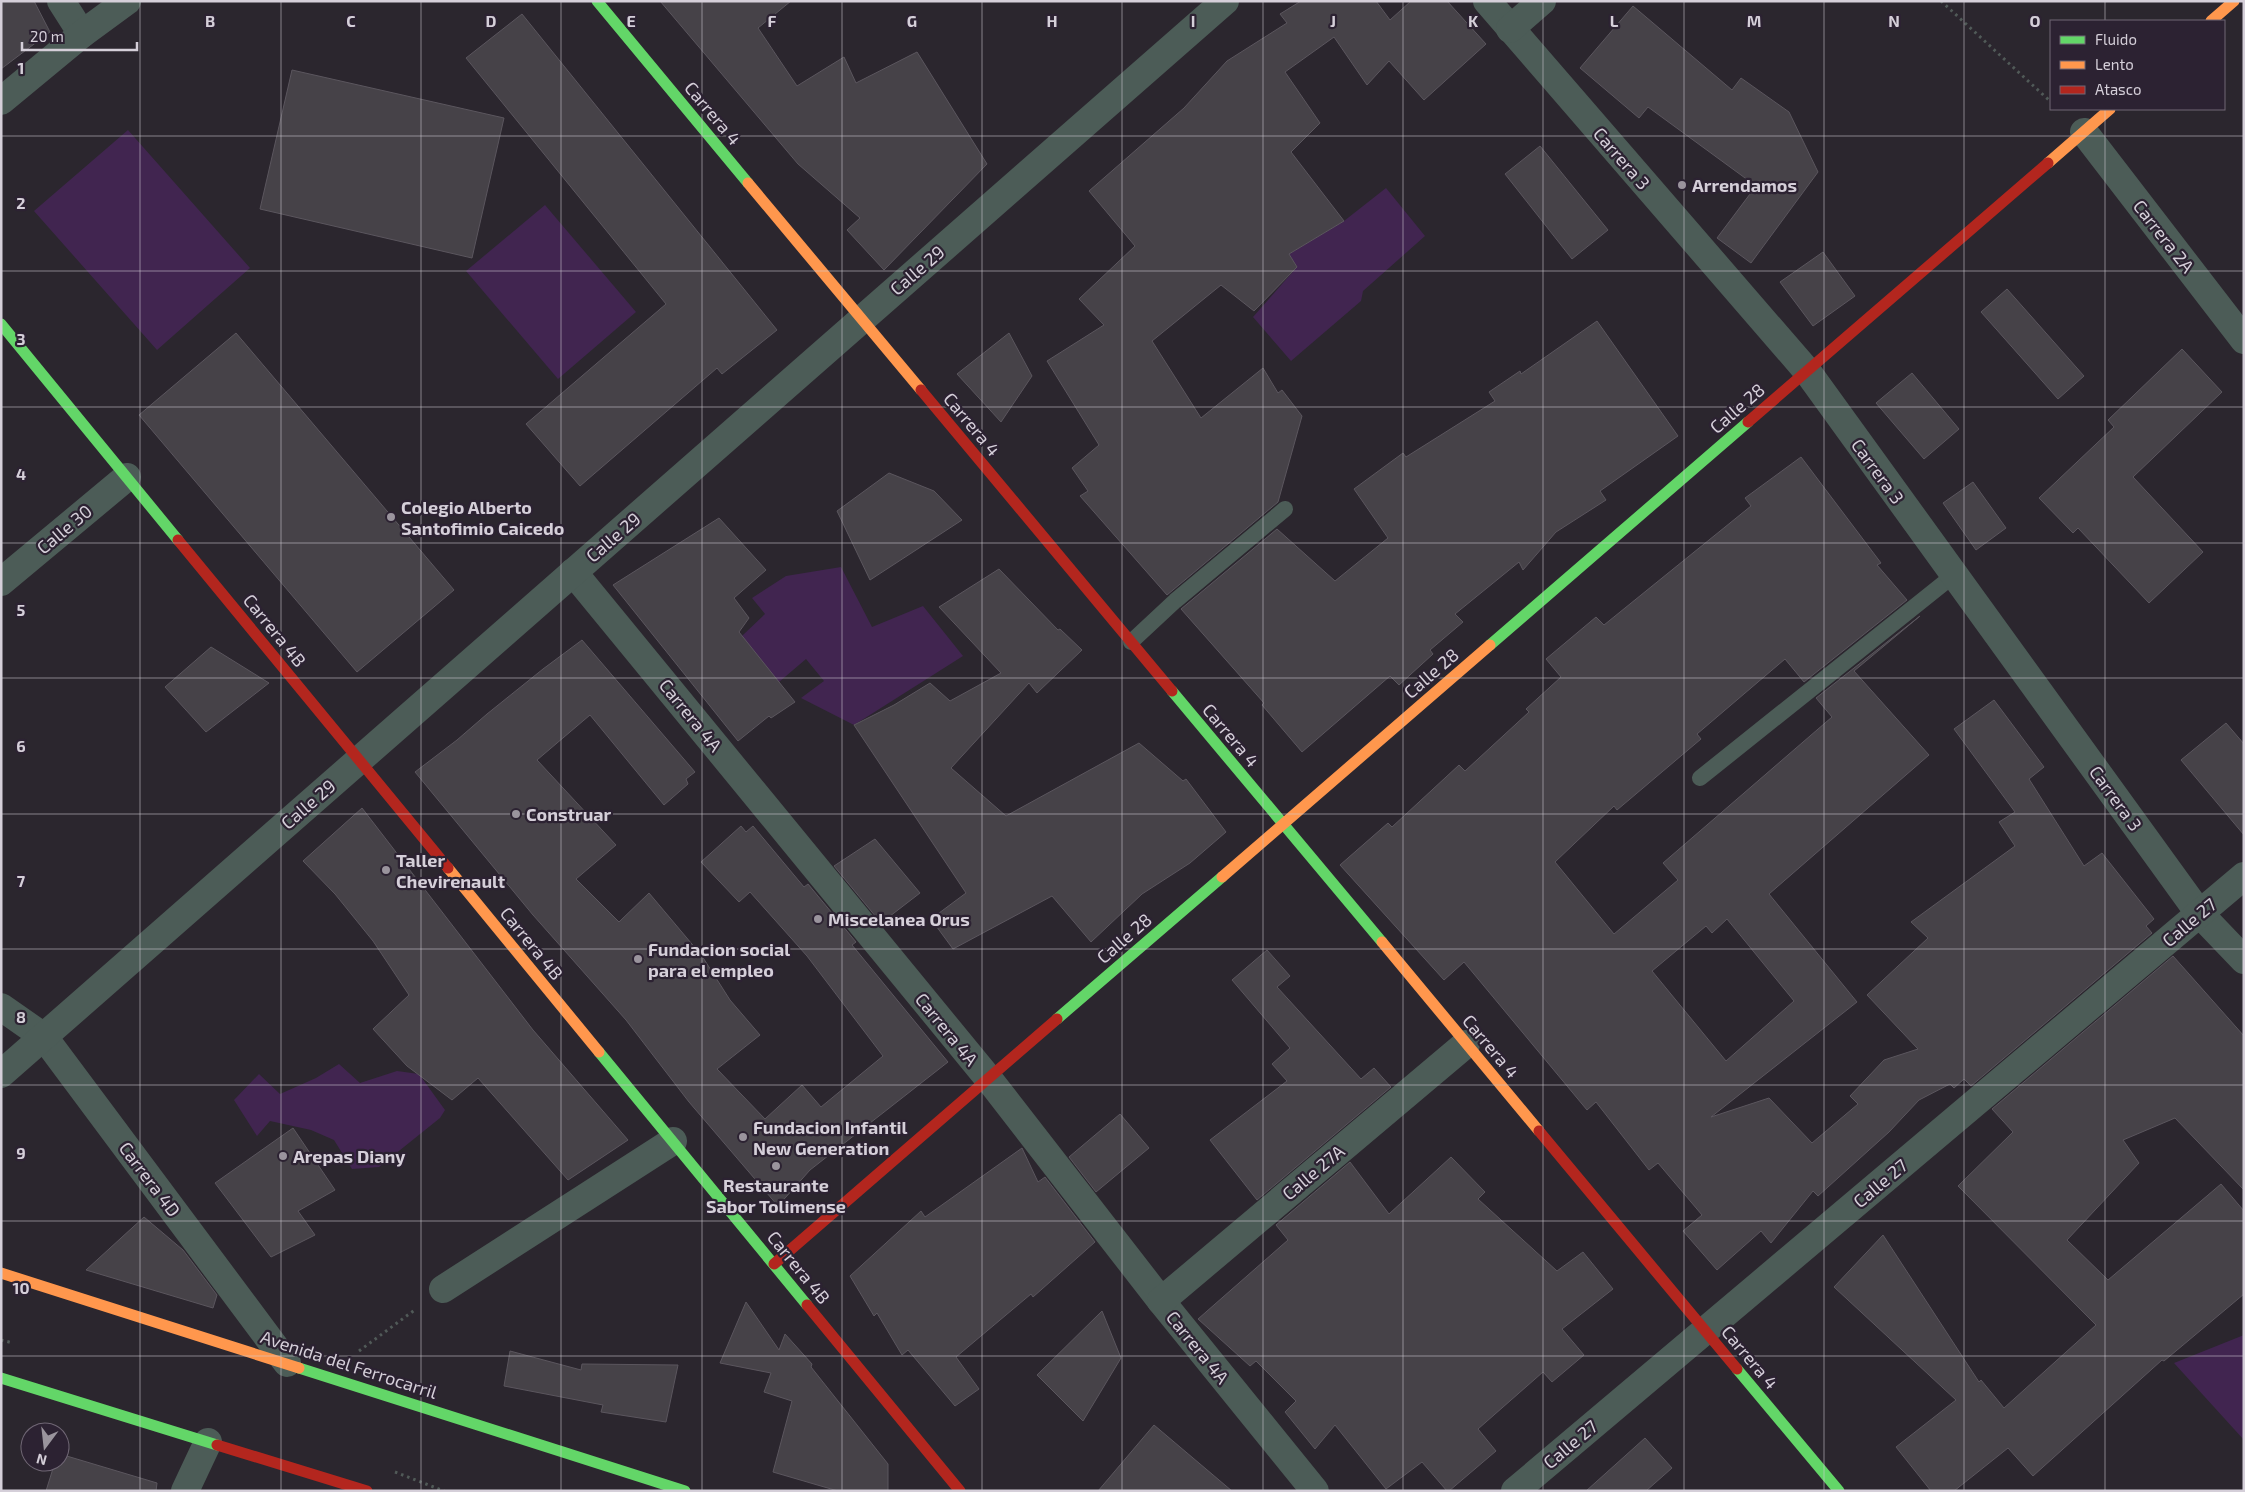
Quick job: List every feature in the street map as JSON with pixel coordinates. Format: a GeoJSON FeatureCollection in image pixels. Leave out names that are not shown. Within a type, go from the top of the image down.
{"type":"FeatureCollection","features":[{"type":"Feature","properties":{"kind":"main road","name":"Carrera 4"},"geometry":{"type":"LineString","coordinates":[[597,1],[1839,1491]]}},
{"type":"Feature","properties":{"kind":"main road"},"geometry":{"type":"LineString","coordinates":[[2212,20],[2234,1]]}},
{"type":"Feature","properties":{"kind":"main road","name":"Calle 28"},"geometry":{"type":"LineString","coordinates":[[774,1264],[2109,110]]}},
{"type":"Feature","properties":{"kind":"main road","name":"Carrera 4B"},"geometry":{"type":"LineString","coordinates":[[1,324],[960,1491]]}},
{"type":"Feature","properties":{"kind":"main road","name":"Avenida del Ferrocarril"},"geometry":{"type":"LineString","coordinates":[[1,1273],[685,1491]]}},
{"type":"Feature","properties":{"kind":"main road"},"geometry":{"type":"LineString","coordinates":[[1,1378],[367,1491]]}},
{"type":"Feature","properties":{"kind":"street"},"geometry":{"type":"LineString","coordinates":[[62,1],[82,34]]}},
{"type":"Feature","properties":{"kind":"street"},"geometry":{"type":"LineString","coordinates":[[1,100],[82,34],[127,1]]}},
{"type":"Feature","properties":{"kind":"street","name":"Calle 29"},"geometry":{"type":"LineString","coordinates":[[1,1074],[1225,1]]}},
{"type":"Feature","properties":{"kind":"street","name":"Carrera 3"},"geometry":{"type":"LineString","coordinates":[[1487,1],[1806,372],[2200,913],[2244,960]]}},
{"type":"Feature","properties":{"kind":"street"},"geometry":{"type":"LineString","coordinates":[[1510,29],[1542,1]]}},
{"type":"Feature","properties":{"kind":"street","name":"Carrera 2A"},"geometry":{"type":"LineString","coordinates":[[2084,132],[2244,340]]}},
{"type":"Feature","properties":{"kind":"street","name":"Calle 30"},"geometry":{"type":"LineString","coordinates":[[1,582],[127,477]]}},
{"type":"Feature","properties":{"kind":"street","name":"Carrera 4A"},"geometry":{"type":"LineString","coordinates":[[573,572],[988,1078],[1160,1301],[1315,1491]]}},
{"type":"Feature","properties":{"kind":"street","name":"Calle 27"},"geometry":{"type":"LineString","coordinates":[[1515,1491],[2244,876]]}},
{"type":"Feature","properties":{"kind":"street","name":"Carrera 4D"},"geometry":{"type":"LineString","coordinates":[[1,1007],[44,1037],[287,1363]]}},
{"type":"Feature","properties":{"kind":"street","name":"Calle 27A"},"geometry":{"type":"LineString","coordinates":[[1160,1301],[1466,1044]]}},
{"type":"Feature","properties":{"kind":"street"},"geometry":{"type":"LineString","coordinates":[[443,1289],[673,1141]]}},
{"type":"Feature","properties":{"kind":"street"},"geometry":{"type":"LineString","coordinates":[[185,1491],[208,1442]]}},
{"type":"Feature","properties":{"kind":"lane"},"geometry":{"type":"LineString","coordinates":[[1131,642],[1175,601],[1285,509]]}},
{"type":"Feature","properties":{"kind":"lane"},"geometry":{"type":"LineString","coordinates":[[1700,778],[1954,574]]}},
{"type":"Feature","properties":{"kind":"path"},"geometry":{"type":"LineString","coordinates":[[1941,1],[2050,101]]}},
{"type":"Feature","properties":{"kind":"path"},"geometry":{"type":"LineString","coordinates":[[327,1376],[443,1289]]}},
{"type":"Feature","properties":{"kind":"shaded area"},"geometry":{"type":"Polygon","coordinates":[[[128,130],[250,268],[157,350],[34,211],[128,130]]]}},
{"type":"Feature","properties":{"kind":"shaded area"},"geometry":{"type":"Polygon","coordinates":[[[1386,188],[1425,236],[1363,291],[1361,301],[1291,361],[1253,317],[1297,267],[1289,254],[1344,221],[1386,188]]]}},
{"type":"Feature","properties":{"kind":"shaded area"},"geometry":{"type":"Polygon","coordinates":[[[545,205],[636,312],[558,379],[466,271],[545,205]]]}},
{"type":"Feature","properties":{"kind":"shaded area"},"geometry":{"type":"Polygon","coordinates":[[[841,567],[872,627],[923,606],[963,656],[854,725],[801,698],[824,681],[806,659],[779,682],[723,654],[765,614],[752,598],[786,576],[841,567]]]}},
{"type":"Feature","properties":{"kind":"shaded area"},"geometry":{"type":"Polygon","coordinates":[[[339,1064],[360,1083],[397,1071],[419,1074],[445,1110],[440,1118],[379,1167],[352,1169],[334,1140],[311,1130],[270,1121],[257,1136],[234,1100],[259,1074],[280,1094],[316,1078],[339,1064]]]}},
{"type":"Feature","properties":{"kind":"shaded area"},"geometry":{"type":"Polygon","coordinates":[[[2244,1335],[2244,1440],[2174,1363],[2244,1335]]]}},
{"type":"Feature","properties":{"kind":"building"},"geometry":{"type":"Polygon","coordinates":[[[1,1],[34,1],[50,32],[1,69],[1,1]]]}},
{"type":"Feature","properties":{"kind":"building"},"geometry":{"type":"Polygon","coordinates":[[[660,1],[791,1],[758,28],[797,86],[844,57],[856,83],[917,52],[987,164],[884,270],[847,230],[860,218],[798,164],[660,1]]]}},
{"type":"Feature","properties":{"kind":"building"},"geometry":{"type":"Polygon","coordinates":[[[1301,1],[1376,1],[1390,20],[1411,1],[1447,1],[1486,44],[1424,100],[1389,61],[1367,85],[1334,37],[1285,72],[1320,123],[1291,152],[1344,221],[1289,254],[1297,267],[1254,311],[1221,285],[1152,341],[1201,418],[1263,368],[1278,393],[1282,390],[1302,416],[1278,502],[1167,595],[1080,496],[1088,491],[1072,468],[1099,445],[1047,361],[1104,325],[1079,299],[1135,246],[1089,191],[1184,108],[1227,61],[1287,23],[1280,14],[1301,1]]]}},
{"type":"Feature","properties":{"kind":"building"},"geometry":{"type":"Polygon","coordinates":[[[1633,6],[1732,90],[1741,78],[1789,112],[1818,172],[1751,263],[1717,238],[1756,186],[1648,107],[1639,118],[1580,68],[1633,6]]]}},
{"type":"Feature","properties":{"kind":"building"},"geometry":{"type":"Polygon","coordinates":[[[522,14],[777,330],[722,374],[717,368],[580,486],[526,424],[666,304],[466,58],[522,14]]]}},
{"type":"Feature","properties":{"kind":"building"},"geometry":{"type":"Polygon","coordinates":[[[292,70],[504,118],[472,258],[260,209],[292,70]]]}},
{"type":"Feature","properties":{"kind":"building"},"geometry":{"type":"Polygon","coordinates":[[[1540,146],[1608,230],[1572,259],[1505,174],[1540,146]]]}},
{"type":"Feature","properties":{"kind":"building"},"geometry":{"type":"Polygon","coordinates":[[[1823,252],[1855,296],[1813,326],[1780,282],[1823,252]]]}},
{"type":"Feature","properties":{"kind":"building"},"geometry":{"type":"Polygon","coordinates":[[[2007,289],[2084,376],[2058,399],[1981,312],[2007,289]]]}},
{"type":"Feature","properties":{"kind":"building"},"geometry":{"type":"Polygon","coordinates":[[[1597,321],[1678,436],[1600,491],[1606,500],[1556,532],[1523,570],[1519,562],[1455,614],[1463,622],[1430,650],[1433,654],[1399,685],[1390,676],[1302,752],[1262,705],[1264,703],[1181,609],[1277,529],[1335,581],[1388,538],[1354,489],[1403,453],[1406,457],[1495,401],[1489,392],[1520,371],[1521,374],[1597,321]]]}},
{"type":"Feature","properties":{"kind":"building"},"geometry":{"type":"Polygon","coordinates":[[[236,333],[454,590],[357,672],[139,415],[236,333]]]}},
{"type":"Feature","properties":{"kind":"building"},"geometry":{"type":"Polygon","coordinates":[[[1009,333],[1032,376],[1001,422],[957,374],[1009,333]]]}},
{"type":"Feature","properties":{"kind":"building"},"geometry":{"type":"Polygon","coordinates":[[[2182,349],[2222,392],[2133,477],[2203,552],[2149,603],[2078,528],[2073,533],[2039,498],[2114,427],[2108,420],[2182,349]]]}},
{"type":"Feature","properties":{"kind":"building"},"geometry":{"type":"Polygon","coordinates":[[[1912,373],[1959,429],[1924,459],[1876,403],[1912,373]]]}},
{"type":"Feature","properties":{"kind":"building"},"geometry":{"type":"Polygon","coordinates":[[[1801,457],[1881,563],[1877,565],[1907,600],[1804,682],[1785,659],[1697,734],[1701,739],[1617,810],[1614,806],[1555,862],[1614,934],[1678,880],[1663,863],[1832,717],[1816,698],[1920,616],[1854,671],[1929,755],[1769,894],[1857,1002],[1711,1117],[1769,1098],[1812,1143],[1858,1104],[1850,1096],[1884,1060],[1918,1049],[1867,995],[1928,938],[1911,922],[2015,846],[1999,822],[2015,812],[1954,729],[1994,700],[2044,767],[2029,779],[2084,866],[2102,853],[2154,919],[2146,926],[2152,933],[1971,1086],[1964,1079],[1954,1088],[1950,1084],[1919,1100],[1889,1132],[1818,1196],[1813,1191],[1771,1243],[1761,1231],[1717,1270],[1683,1231],[1702,1215],[1658,1163],[1649,1170],[1596,1102],[1587,1110],[1464,962],[1444,980],[1340,865],[1388,823],[1392,827],[1459,765],[1465,771],[1529,712],[1526,709],[1561,677],[1546,659],[1596,617],[1604,625],[1751,506],[1745,498],[1801,457]],[[1727,919],[1712,933],[1706,926],[1652,971],[1726,1061],[1794,1001],[1727,919]]]}},
{"type":"Feature","properties":{"kind":"building"},"geometry":{"type":"Polygon","coordinates":[[[889,473],[934,491],[962,520],[870,580],[837,511],[889,473]]]}},
{"type":"Feature","properties":{"kind":"building"},"geometry":{"type":"Polygon","coordinates":[[[1973,482],[2006,528],[1976,550],[1943,503],[1973,482]]]}},
{"type":"Feature","properties":{"kind":"building"},"geometry":{"type":"Polygon","coordinates":[[[719,518],[766,570],[734,598],[749,618],[739,632],[795,702],[771,718],[769,716],[738,741],[613,585],[719,518]]]}},
{"type":"Feature","properties":{"kind":"building"},"geometry":{"type":"Polygon","coordinates":[[[999,569],[1058,630],[1060,629],[1082,650],[1037,693],[1029,683],[951,768],[1006,816],[1139,743],[1183,781],[1186,779],[1226,832],[1190,863],[1142,894],[1091,942],[1052,896],[953,949],[931,919],[966,893],[854,725],[894,705],[930,683],[950,701],[1001,673],[939,607],[999,569]]]}},
{"type":"Feature","properties":{"kind":"building"},"geometry":{"type":"Polygon","coordinates":[[[582,640],[695,772],[686,779],[688,784],[664,805],[590,715],[537,760],[616,845],[576,879],[619,922],[649,893],[702,956],[730,1000],[760,1035],[717,1069],[765,1119],[802,1085],[821,1107],[883,1056],[807,956],[750,892],[739,902],[701,862],[741,826],[746,832],[753,826],[804,887],[808,884],[856,942],[852,945],[948,1062],[810,1170],[778,1206],[689,1102],[626,1020],[533,915],[415,772],[582,640]]]}},
{"type":"Feature","properties":{"kind":"building"},"geometry":{"type":"Polygon","coordinates":[[[211,647],[269,683],[206,732],[165,687],[211,647]]]}},
{"type":"Feature","properties":{"kind":"building"},"geometry":{"type":"Polygon","coordinates":[[[2226,723],[2244,744],[2244,835],[2181,760],[2226,723]]]}},
{"type":"Feature","properties":{"kind":"building"},"geometry":{"type":"Polygon","coordinates":[[[362,808],[533,1030],[628,1140],[568,1180],[478,1078],[452,1100],[407,1066],[373,1029],[409,995],[373,941],[335,894],[303,861],[362,808]]]}},
{"type":"Feature","properties":{"kind":"building"},"geometry":{"type":"Polygon","coordinates":[[[875,839],[920,893],[881,923],[834,866],[875,839]]]}},
{"type":"Feature","properties":{"kind":"building"},"geometry":{"type":"Polygon","coordinates":[[[1267,950],[1290,976],[1277,987],[1361,1079],[1374,1068],[1391,1087],[1257,1200],[1210,1140],[1287,1081],[1272,1064],[1290,1048],[1232,980],[1267,950]]]}},
{"type":"Feature","properties":{"kind":"building"},"geometry":{"type":"Polygon","coordinates":[[[2173,956],[2244,1036],[2244,1190],[2175,1118],[2123,1140],[2139,1163],[2067,1240],[2108,1280],[2221,1184],[2244,1211],[2244,1294],[2164,1361],[2162,1360],[2033,1476],[2008,1448],[1954,1491],[1931,1491],[1896,1447],[1956,1400],[1834,1287],[1883,1235],[1979,1382],[1981,1380],[2004,1408],[2096,1325],[1958,1186],[2013,1132],[1992,1109],[2173,956]]]}},
{"type":"Feature","properties":{"kind":"building"},"geometry":{"type":"Polygon","coordinates":[[[1120,1114],[1149,1148],[1096,1192],[1069,1157],[1120,1114]]]}},
{"type":"Feature","properties":{"kind":"building","name":"Arepas Diany"},"geometry":{"type":"Polygon","coordinates":[[[293,1128],[335,1190],[298,1211],[315,1235],[271,1257],[215,1183],[293,1128]]]}},
{"type":"Feature","properties":{"kind":"building"},"geometry":{"type":"Polygon","coordinates":[[[1022,1148],[1038,1182],[1045,1177],[1095,1242],[1033,1297],[1031,1294],[956,1357],[979,1389],[955,1406],[908,1350],[902,1355],[877,1313],[874,1316],[850,1276],[921,1211],[925,1217],[1022,1148]]]}},
{"type":"Feature","properties":{"kind":"building"},"geometry":{"type":"Polygon","coordinates":[[[1451,1157],[1485,1192],[1478,1199],[1557,1271],[1583,1252],[1613,1289],[1562,1329],[1584,1355],[1552,1382],[1543,1372],[1478,1429],[1496,1451],[1449,1491],[1422,1462],[1386,1489],[1335,1425],[1315,1449],[1285,1412],[1296,1401],[1256,1361],[1250,1366],[1198,1319],[1288,1240],[1276,1225],[1350,1162],[1389,1214],[1451,1157]]]}},
{"type":"Feature","properties":{"kind":"building"},"geometry":{"type":"Polygon","coordinates":[[[144,1217],[183,1250],[217,1295],[213,1308],[86,1270],[144,1217]]]}},
{"type":"Feature","properties":{"kind":"building"},"geometry":{"type":"Polygon","coordinates":[[[746,1302],[779,1350],[785,1334],[812,1364],[811,1367],[888,1464],[888,1491],[838,1491],[773,1472],[792,1401],[764,1392],[771,1373],[720,1363],[746,1302]]]}},
{"type":"Feature","properties":{"kind":"building"},"geometry":{"type":"Polygon","coordinates":[[[1102,1311],[1121,1358],[1083,1421],[1037,1375],[1102,1311]]]}},
{"type":"Feature","properties":{"kind":"building"},"geometry":{"type":"Polygon","coordinates":[[[510,1351],[581,1370],[582,1364],[678,1365],[666,1422],[601,1412],[603,1405],[504,1386],[510,1351]]]}},
{"type":"Feature","properties":{"kind":"building"},"geometry":{"type":"Polygon","coordinates":[[[1154,1425],[1232,1491],[1098,1491],[1154,1425]]]}},
{"type":"Feature","properties":{"kind":"building"},"geometry":{"type":"Polygon","coordinates":[[[1645,1438],[1672,1468],[1646,1491],[1586,1491],[1645,1438]]]}},
{"type":"Feature","properties":{"kind":"building"},"geometry":{"type":"Polygon","coordinates":[[[70,1457],[157,1483],[156,1491],[46,1491],[52,1472],[70,1472],[70,1457]]]}},
{"type":"Feature","properties":{"kind":"traffic: fast"},"geometry":{"type":"LineString","coordinates":[[597,1],[748,183]]}},
{"type":"Feature","properties":{"kind":"traffic: fast"},"geometry":{"type":"LineString","coordinates":[[1,324],[178,540]]}},
{"type":"Feature","properties":{"kind":"traffic: fast"},"geometry":{"type":"LineString","coordinates":[[1490,645],[1748,422]]}},
{"type":"Feature","properties":{"kind":"traffic: fast"},"geometry":{"type":"LineString","coordinates":[[1172,691],[1382,942]]}},
{"type":"Feature","properties":{"kind":"traffic: fast"},"geometry":{"type":"LineString","coordinates":[[1057,1019],[1222,877]]}},
{"type":"Feature","properties":{"kind":"traffic: fast"},"geometry":{"type":"LineString","coordinates":[[599,1052],[807,1305]]}},
{"type":"Feature","properties":{"kind":"traffic: fast"},"geometry":{"type":"LineString","coordinates":[[299,1368],[685,1491]]}},
{"type":"Feature","properties":{"kind":"traffic: fast"},"geometry":{"type":"LineString","coordinates":[[1737,1369],[1839,1491]]}},
{"type":"Feature","properties":{"kind":"traffic: fast"},"geometry":{"type":"LineString","coordinates":[[1,1378],[217,1445]]}},
{"type":"Feature","properties":{"kind":"traffic: slow"},"geometry":{"type":"LineString","coordinates":[[2212,20],[2234,1]]}},
{"type":"Feature","properties":{"kind":"traffic: slow"},"geometry":{"type":"LineString","coordinates":[[2048,163],[2109,110]]}},
{"type":"Feature","properties":{"kind":"traffic: slow"},"geometry":{"type":"LineString","coordinates":[[748,183],[921,390]]}},
{"type":"Feature","properties":{"kind":"traffic: slow"},"geometry":{"type":"LineString","coordinates":[[1222,877],[1490,645]]}},
{"type":"Feature","properties":{"kind":"traffic: slow"},"geometry":{"type":"LineString","coordinates":[[448,868],[599,1052]]}},
{"type":"Feature","properties":{"kind":"traffic: slow"},"geometry":{"type":"LineString","coordinates":[[1382,942],[1539,1131]]}},
{"type":"Feature","properties":{"kind":"traffic: slow"},"geometry":{"type":"LineString","coordinates":[[1,1273],[299,1368]]}},
{"type":"Feature","properties":{"kind":"traffic: jam"},"geometry":{"type":"LineString","coordinates":[[1748,422],[2048,163]]}},
{"type":"Feature","properties":{"kind":"traffic: jam"},"geometry":{"type":"LineString","coordinates":[[921,390],[1172,691]]}},
{"type":"Feature","properties":{"kind":"traffic: jam"},"geometry":{"type":"LineString","coordinates":[[178,540],[448,868]]}},
{"type":"Feature","properties":{"kind":"traffic: jam"},"geometry":{"type":"LineString","coordinates":[[774,1264],[1057,1019]]}},
{"type":"Feature","properties":{"kind":"traffic: jam"},"geometry":{"type":"LineString","coordinates":[[1539,1131],[1737,1369]]}},
{"type":"Feature","properties":{"kind":"traffic: jam"},"geometry":{"type":"LineString","coordinates":[[807,1305],[960,1491]]}},
{"type":"Feature","properties":{"kind":"traffic: jam"},"geometry":{"type":"LineString","coordinates":[[217,1445],[367,1491]]}},
{"type":"Feature","properties":{"kind":"place","name":"Arrendamos"},"geometry":{"type":"Point","coordinates":[1682,185]}},
{"type":"Feature","properties":{"kind":"place","name":"Colegio Alberto Santofimio Caicedo"},"geometry":{"type":"Point","coordinates":[391,517]}},
{"type":"Feature","properties":{"kind":"place","name":"Construar"},"geometry":{"type":"Point","coordinates":[516,814]}},
{"type":"Feature","properties":{"kind":"place","name":"Taller Chevirenault"},"geometry":{"type":"Point","coordinates":[386,870]}},
{"type":"Feature","properties":{"kind":"place","name":"Miscelanea Orus"},"geometry":{"type":"Point","coordinates":[818,919]}},
{"type":"Feature","properties":{"kind":"place","name":"Fundacion social para el empleo"},"geometry":{"type":"Point","coordinates":[638,959]}},
{"type":"Feature","properties":{"kind":"place","name":"Fundacion Infantil New Generation"},"geometry":{"type":"Point","coordinates":[743,1137]}},
{"type":"Feature","properties":{"kind":"place","name":"Arepas Diany"},"geometry":{"type":"Point","coordinates":[283,1156]}},
{"type":"Feature","properties":{"kind":"place","name":"Restaurante Sabor Tolimense"},"geometry":{"type":"Point","coordinates":[776,1166]}}]}
